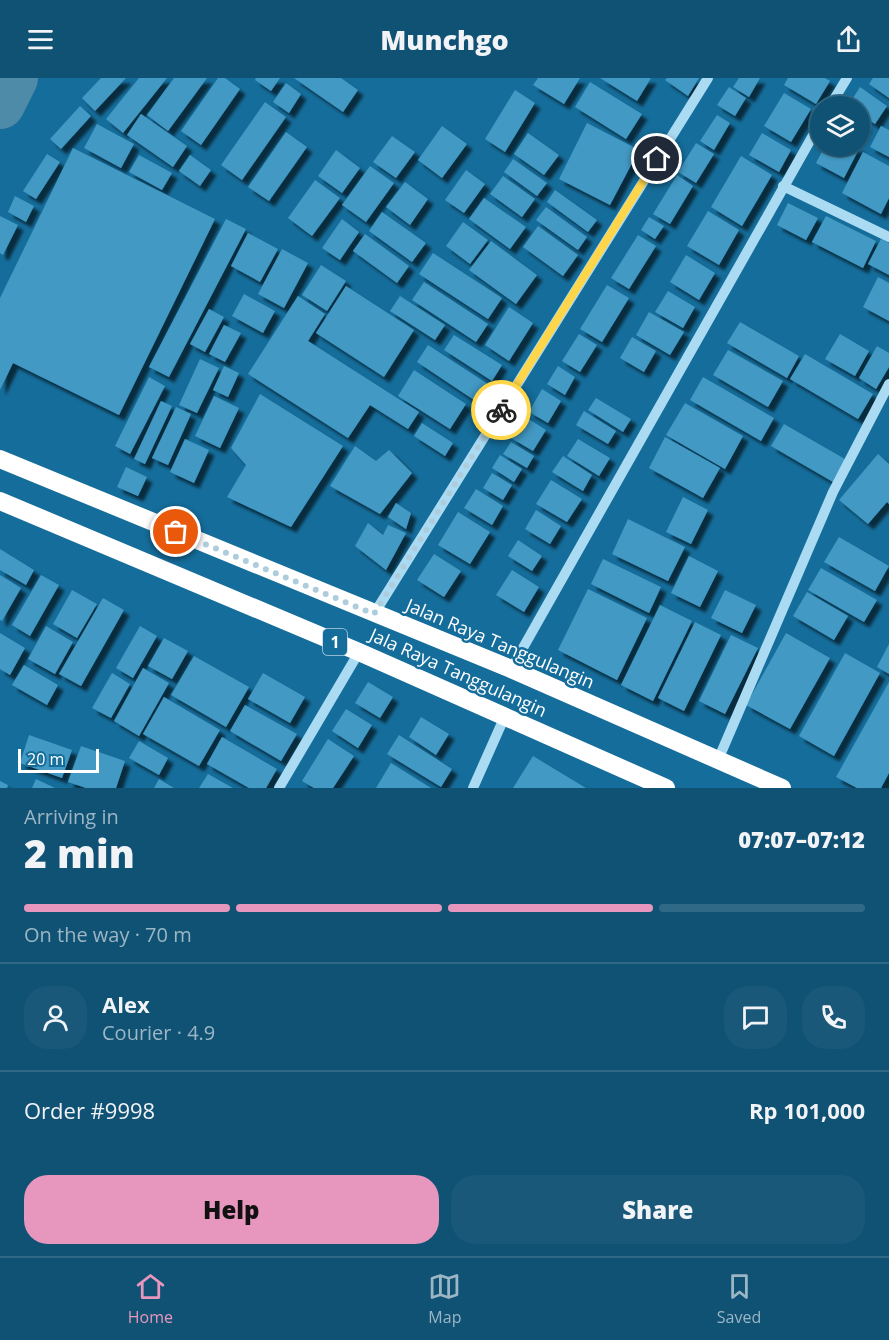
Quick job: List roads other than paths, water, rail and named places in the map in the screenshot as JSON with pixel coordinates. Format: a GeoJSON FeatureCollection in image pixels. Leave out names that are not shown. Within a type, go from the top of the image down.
{"type":"FeatureCollection","features":[{"type":"Feature","properties":{"kind":"highway","name":"Jalan Raya Tanggulangin"},"geometry":{"type":"LineString","coordinates":[[0,459],[511,669],[782,788]]}},
{"type":"Feature","properties":{"kind":"highway","name":"Jala Raya Tanggulangin"},"geometry":{"type":"LineString","coordinates":[[0,501],[359,652],[666,788]]}},
{"type":"Feature","properties":{"kind":"street"},"geometry":{"type":"LineString","coordinates":[[374,614],[708,78]]}},
{"type":"Feature","properties":{"kind":"street"},"geometry":{"type":"LineString","coordinates":[[836,96],[848,78]]}},
{"type":"Feature","properties":{"kind":"street"},"geometry":{"type":"LineString","coordinates":[[511,669],[810,140]]}},
{"type":"Feature","properties":{"kind":"street"},"geometry":{"type":"LineString","coordinates":[[783,186],[889,237]]}},
{"type":"Feature","properties":{"kind":"street"},"geometry":{"type":"LineString","coordinates":[[718,760],[833,492],[889,384]]}},
{"type":"Feature","properties":{"kind":"street"},"geometry":{"type":"LineString","coordinates":[[279,788],[359,652]]}},
{"type":"Feature","properties":{"kind":"street"},"geometry":{"type":"LineString","coordinates":[[473,788],[506,716]]}},
{"type":"Feature","properties":{"kind":"waterway"},"geometry":{"type":"LineString","coordinates":[[0,104],[13,78]]}}]}
